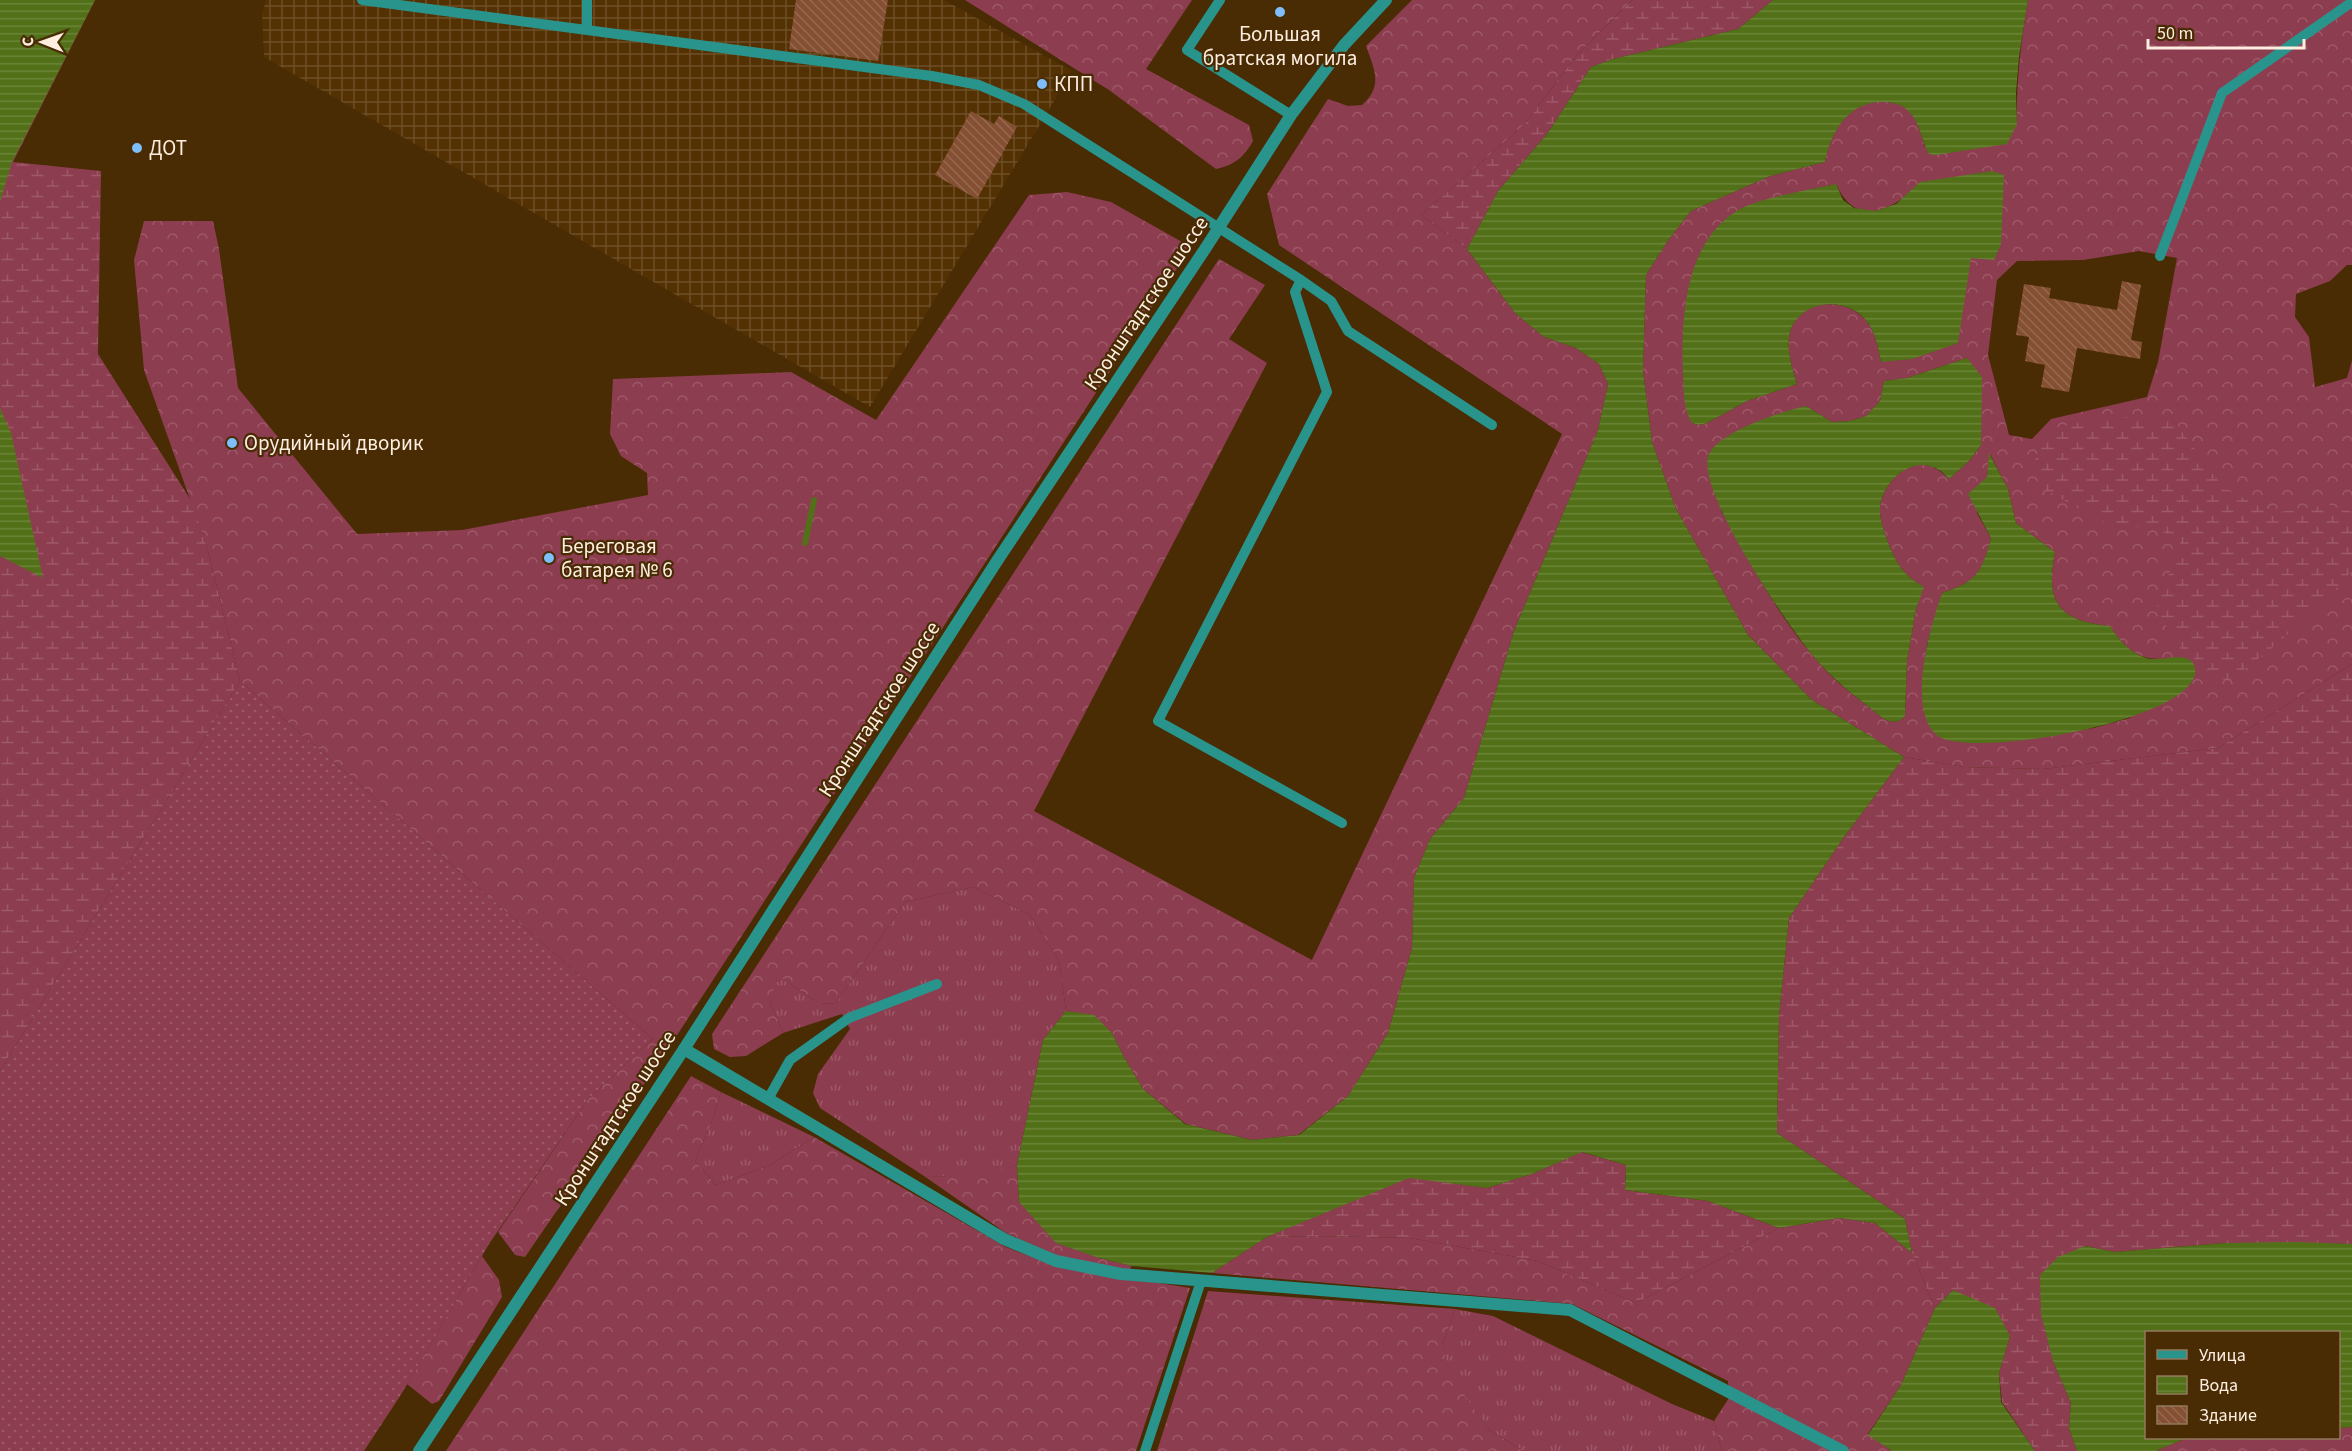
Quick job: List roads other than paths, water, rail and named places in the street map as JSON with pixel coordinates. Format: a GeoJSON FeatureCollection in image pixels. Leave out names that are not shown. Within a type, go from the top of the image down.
{"type":"FeatureCollection","features":[{"type":"Feature","properties":{"kind":"street","name":"Кронштадтское шоссе"},"geometry":{"type":"LineString","coordinates":[[419,1451],[684,1049],[997,561],[1292,115],[1344,45],[1386,0]]}},
{"type":"Feature","properties":{"kind":"street"},"geometry":{"type":"LineString","coordinates":[[684,1049],[1004,1239],[1056,1261],[1121,1274],[1570,1310],[1843,1451]]}},
{"type":"Feature","properties":{"kind":"lane"},"geometry":{"type":"LineString","coordinates":[[362,0],[932,75],[979,85],[1024,104],[1301,280],[1331,301],[1348,331],[1492,424]]}},
{"type":"Feature","properties":{"kind":"lane"},"geometry":{"type":"LineString","coordinates":[[587,0],[587,30]]}},
{"type":"Feature","properties":{"kind":"lane"},"geometry":{"type":"LineString","coordinates":[[1220,0],[1187,50],[1292,115]]}},
{"type":"Feature","properties":{"kind":"lane"},"geometry":{"type":"LineString","coordinates":[[2160,256],[2222,93],[2352,2]]}},
{"type":"Feature","properties":{"kind":"lane"},"geometry":{"type":"LineString","coordinates":[[1301,280],[1295,292],[1327,392],[1158,721],[1342,823]]}},
{"type":"Feature","properties":{"kind":"lane"},"geometry":{"type":"LineString","coordinates":[[768,1099],[790,1060],[849,1018],[937,984]]}},
{"type":"Feature","properties":{"kind":"lane"},"geometry":{"type":"LineString","coordinates":[[1145,1451],[1201,1281]]}},
{"type":"Feature","properties":{"kind":"water"},"geometry":{"type":"Polygon","coordinates":[[[0,0],[95,0],[12,162],[0,202],[0,0]]]}},
{"type":"Feature","properties":{"kind":"water"},"geometry":{"type":"Polygon","coordinates":[[[1773,0],[2028,0],[2019,57],[2016,93],[2017,124],[2007,144],[1936,155],[1929,154],[1917,124],[1904,107],[1884,102],[1872,103],[1852,112],[1844,120],[1832,139],[1825,162],[1770,176],[1691,211],[1669,239],[1646,275],[1643,371],[1652,442],[1676,509],[1748,635],[1812,700],[1904,757],[1844,837],[1789,918],[1779,1016],[1777,1133],[1905,1219],[1912,1253],[1875,1223],[1839,1218],[1779,1228],[1708,1201],[1625,1190],[1626,1165],[1582,1152],[1532,1174],[1487,1188],[1409,1178],[1267,1237],[1212,1273],[1132,1266],[1099,1258],[1056,1243],[1019,1202],[1017,1165],[1043,1040],[1066,1011],[1094,1015],[1112,1033],[1143,1089],[1185,1124],[1252,1140],[1299,1135],[1348,1096],[1388,1033],[1412,948],[1414,878],[1430,839],[1464,798],[1514,631],[1598,430],[1608,384],[1599,364],[1576,348],[1544,337],[1515,313],[1467,249],[1498,191],[1547,134],[1591,67],[1613,59],[1738,29],[1773,0]]]}},
{"type":"Feature","properties":{"kind":"water"},"geometry":{"type":"Polygon","coordinates":[[[1992,171],[2004,175],[2001,244],[1994,260],[1971,258],[1958,343],[1912,359],[1881,362],[1873,332],[1860,314],[1839,305],[1816,306],[1797,319],[1789,336],[1790,357],[1797,384],[1747,401],[1707,423],[1699,425],[1692,423],[1685,406],[1684,394],[1685,308],[1696,264],[1705,244],[1718,226],[1744,207],[1784,195],[1836,184],[1843,200],[1854,208],[1876,211],[1896,204],[1920,182],[1992,171]]]}},
{"type":"Feature","properties":{"kind":"water"},"geometry":{"type":"Polygon","coordinates":[[[1967,358],[1982,377],[1981,445],[1969,461],[1949,479],[1940,471],[1919,465],[1900,473],[1892,480],[1882,499],[1880,515],[1887,540],[1895,557],[1902,569],[1924,587],[1916,609],[1907,661],[1905,716],[1896,722],[1890,721],[1884,719],[1852,694],[1829,673],[1809,650],[1771,597],[1732,532],[1718,502],[1709,476],[1708,457],[1713,448],[1723,440],[1751,424],[1806,406],[1832,422],[1850,421],[1866,416],[1880,401],[1884,381],[1907,378],[1967,358]]]}},
{"type":"Feature","properties":{"kind":"water"},"geometry":{"type":"Polygon","coordinates":[[[0,408],[11,433],[43,578],[0,556],[0,408]]]}},
{"type":"Feature","properties":{"kind":"water"},"geometry":{"type":"Polygon","coordinates":[[[1989,453],[2008,489],[2016,523],[2055,552],[2052,584],[2059,606],[2067,614],[2078,619],[2110,626],[2125,645],[2146,658],[2181,657],[2192,662],[2195,668],[2188,687],[2163,704],[2126,718],[2082,730],[1993,743],[1959,742],[1938,736],[1928,724],[1923,708],[1922,688],[1927,646],[1942,593],[1970,580],[1984,560],[1991,538],[1968,494],[1987,477],[1989,453]]]}},
{"type":"Feature","properties":{"kind":"water"},"geometry":{"type":"Polygon","coordinates":[[[2225,1243],[2352,1244],[2352,1427],[2340,1428],[2340,1331],[2145,1331],[2145,1439],[2184,1439],[2156,1451],[2077,1451],[2069,1428],[2071,1403],[2053,1361],[2041,1314],[2040,1275],[2058,1257],[2085,1246],[2115,1252],[2225,1243]]]}},
{"type":"Feature","properties":{"kind":"water"},"geometry":{"type":"Polygon","coordinates":[[[1953,1290],[1995,1308],[2010,1336],[1999,1373],[2001,1402],[2035,1451],[1892,1451],[1868,1435],[1901,1385],[1935,1308],[1953,1290]]]}},
{"type":"Feature","properties":{"kind":"waterway"},"geometry":{"type":"LineString","coordinates":[[805,543],[814,500]]}},
{"type":"Feature","properties":{"kind":"place","name":"Большая братская могила"},"geometry":{"type":"Point","coordinates":[1280,12]}},
{"type":"Feature","properties":{"kind":"place","name":"КПП"},"geometry":{"type":"Point","coordinates":[1042,84]}},
{"type":"Feature","properties":{"kind":"place","name":"ДОТ"},"geometry":{"type":"Point","coordinates":[137,148]}},
{"type":"Feature","properties":{"kind":"place","name":"Орудийный дворик"},"geometry":{"type":"Point","coordinates":[232,443]}},
{"type":"Feature","properties":{"kind":"place","name":"Береговая батарея № 6"},"geometry":{"type":"Point","coordinates":[549,558]}}]}
